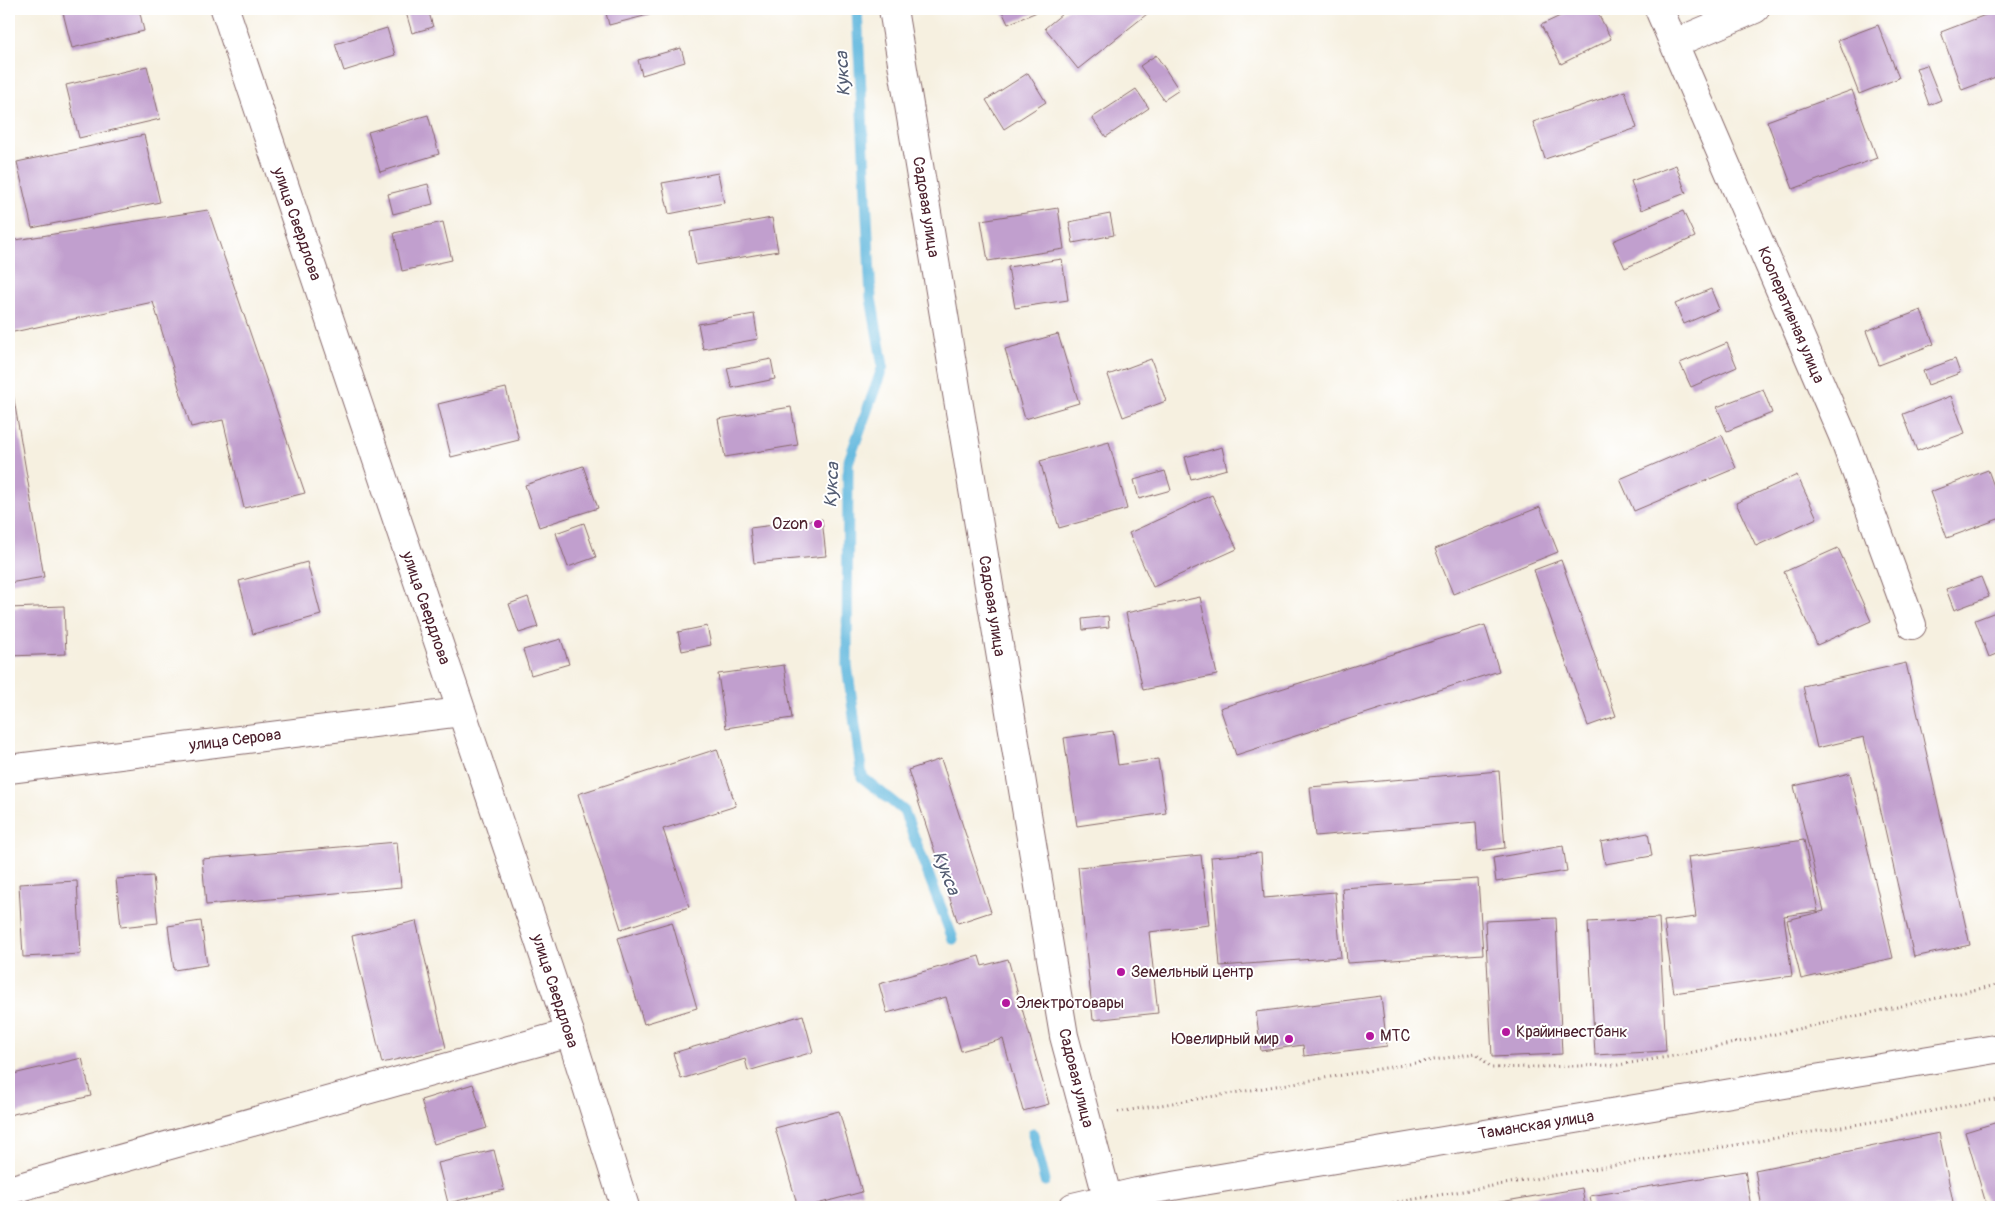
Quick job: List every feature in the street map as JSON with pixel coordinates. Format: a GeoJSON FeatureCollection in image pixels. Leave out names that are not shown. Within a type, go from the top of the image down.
{"type":"FeatureCollection","features":[{"type":"Feature","properties":{"kind":"street","name":"улица Свердлова"},"geometry":{"type":"LineString","coordinates":[[226,9],[570,1033],[624,1207]]}},
{"type":"Feature","properties":{"kind":"street","name":"Садовая улица"},"geometry":{"type":"LineString","coordinates":[[893,9],[1064,1036],[1108,1204]]}},
{"type":"Feature","properties":{"kind":"street","name":"Кооперативная улица"},"geometry":{"type":"LineString","coordinates":[[1660,9],[1843,436],[1912,625]]}},
{"type":"Feature","properties":{"kind":"street"},"geometry":{"type":"LineString","coordinates":[[1675,43],[1755,9]]}},
{"type":"Feature","properties":{"kind":"street","name":"улица Серова"},"geometry":{"type":"LineString","coordinates":[[9,769],[461,712]]}},
{"type":"Feature","properties":{"kind":"street"},"geometry":{"type":"LineString","coordinates":[[9,1190],[570,1033]]}},
{"type":"Feature","properties":{"kind":"street","name":"Таманская улица"},"geometry":{"type":"LineString","coordinates":[[1073,1207],[1108,1204],[1137,1192],[2001,1048]]}},
{"type":"Feature","properties":{"kind":"path"},"geometry":{"type":"LineString","coordinates":[[1120,1122],[1118,1112],[1476,1053],[1492,1068],[1618,1065],[1680,1056],[2001,984]]}},
{"type":"Feature","properties":{"kind":"path"},"geometry":{"type":"LineString","coordinates":[[1368,1207],[1883,1120],[2001,1098]]}},
{"type":"Feature","properties":{"kind":"building"},"geometry":{"type":"Polygon","coordinates":[[[62,9],[139,9],[144,31],[72,48],[62,9]]]}},
{"type":"Feature","properties":{"kind":"building"},"geometry":{"type":"Polygon","coordinates":[[[405,9],[428,9],[433,27],[412,33],[405,9]]]}},
{"type":"Feature","properties":{"kind":"building"},"geometry":{"type":"Polygon","coordinates":[[[605,9],[659,9],[660,12],[609,25],[605,9]]]}},
{"type":"Feature","properties":{"kind":"building"},"geometry":{"type":"Polygon","coordinates":[[[1001,9],[1044,9],[1008,24],[1001,9]]]}},
{"type":"Feature","properties":{"kind":"building"},"geometry":{"type":"Polygon","coordinates":[[[1068,9],[1152,10],[1078,69],[1045,28],[1068,9]]]}},
{"type":"Feature","properties":{"kind":"building"},"geometry":{"type":"Polygon","coordinates":[[[1575,9],[1596,9],[1611,39],[1561,64],[1541,25],[1575,9]]]}},
{"type":"Feature","properties":{"kind":"building"},"geometry":{"type":"Polygon","coordinates":[[[2001,9],[2001,75],[1962,90],[1941,32],[2001,9]]]}},
{"type":"Feature","properties":{"kind":"building"},"geometry":{"type":"Polygon","coordinates":[[[1878,25],[1899,78],[1859,94],[1838,40],[1878,25]]]}},
{"type":"Feature","properties":{"kind":"building"},"geometry":{"type":"Polygon","coordinates":[[[387,28],[395,55],[344,71],[335,44],[387,28]]]}},
{"type":"Feature","properties":{"kind":"building"},"geometry":{"type":"Polygon","coordinates":[[[681,48],[685,62],[642,75],[638,60],[681,48]]]}},
{"type":"Feature","properties":{"kind":"building"},"geometry":{"type":"Polygon","coordinates":[[[1156,55],[1179,90],[1164,100],[1140,66],[1156,55]]]}},
{"type":"Feature","properties":{"kind":"building"},"geometry":{"type":"Polygon","coordinates":[[[1927,65],[1941,100],[1929,105],[1916,68],[1927,65]]]}},
{"type":"Feature","properties":{"kind":"building"},"geometry":{"type":"Polygon","coordinates":[[[147,66],[160,119],[79,138],[66,85],[147,66]]]}},
{"type":"Feature","properties":{"kind":"building"},"geometry":{"type":"Polygon","coordinates":[[[1028,73],[1046,102],[1004,129],[986,100],[1028,73]]]}},
{"type":"Feature","properties":{"kind":"building"},"geometry":{"type":"Polygon","coordinates":[[[1136,89],[1149,108],[1106,137],[1092,118],[1136,89]]]}},
{"type":"Feature","properties":{"kind":"building"},"geometry":{"type":"Polygon","coordinates":[[[1852,90],[1877,158],[1793,189],[1767,121],[1852,90]]]}},
{"type":"Feature","properties":{"kind":"building"},"geometry":{"type":"Polygon","coordinates":[[[1625,91],[1637,128],[1545,159],[1533,122],[1625,91]]]}},
{"type":"Feature","properties":{"kind":"building"},"geometry":{"type":"Polygon","coordinates":[[[428,115],[439,154],[380,172],[368,132],[428,115]]]}},
{"type":"Feature","properties":{"kind":"building"},"geometry":{"type":"Polygon","coordinates":[[[144,135],[160,202],[32,228],[17,162],[144,135]]]}},
{"type":"Feature","properties":{"kind":"building"},"geometry":{"type":"Polygon","coordinates":[[[1676,165],[1686,193],[1641,210],[1631,181],[1676,165]]]}},
{"type":"Feature","properties":{"kind":"building"},"geometry":{"type":"Polygon","coordinates":[[[718,173],[724,203],[669,214],[662,183],[718,173]]]}},
{"type":"Feature","properties":{"kind":"building"},"geometry":{"type":"Polygon","coordinates":[[[428,184],[433,204],[393,214],[388,194],[428,184]]]}},
{"type":"Feature","properties":{"kind":"building"},"geometry":{"type":"Polygon","coordinates":[[[1058,208],[1064,249],[988,261],[981,220],[1058,208]]]}},
{"type":"Feature","properties":{"kind":"building"},"geometry":{"type":"Polygon","coordinates":[[[208,210],[305,493],[244,508],[223,420],[191,427],[153,302],[9,333],[9,241],[208,210]]]}},
{"type":"Feature","properties":{"kind":"building"},"geometry":{"type":"Polygon","coordinates":[[[1683,211],[1695,237],[1625,268],[1613,241],[1683,211]]]}},
{"type":"Feature","properties":{"kind":"building"},"geometry":{"type":"Polygon","coordinates":[[[1110,214],[1114,235],[1073,243],[1069,222],[1110,214]]]}},
{"type":"Feature","properties":{"kind":"building"},"geometry":{"type":"Polygon","coordinates":[[[772,218],[778,251],[696,265],[690,232],[772,218]]]}},
{"type":"Feature","properties":{"kind":"building"},"geometry":{"type":"Polygon","coordinates":[[[443,222],[452,260],[402,271],[394,233],[443,222]]]}},
{"type":"Feature","properties":{"kind":"building"},"geometry":{"type":"Polygon","coordinates":[[[1062,259],[1068,300],[1015,308],[1008,267],[1062,259]]]}},
{"type":"Feature","properties":{"kind":"building"},"geometry":{"type":"Polygon","coordinates":[[[1711,289],[1719,309],[1684,324],[1675,304],[1711,289]]]}},
{"type":"Feature","properties":{"kind":"building"},"geometry":{"type":"Polygon","coordinates":[[[1921,310],[1934,344],[1879,365],[1866,331],[1921,310]]]}},
{"type":"Feature","properties":{"kind":"building"},"geometry":{"type":"Polygon","coordinates":[[[754,314],[758,339],[703,349],[698,324],[754,314]]]}},
{"type":"Feature","properties":{"kind":"building"},"geometry":{"type":"Polygon","coordinates":[[[1058,334],[1079,403],[1025,419],[1005,349],[1058,334]]]}},
{"type":"Feature","properties":{"kind":"building"},"geometry":{"type":"Polygon","coordinates":[[[1727,343],[1737,367],[1691,387],[1680,363],[1727,343]]]}},
{"type":"Feature","properties":{"kind":"building"},"geometry":{"type":"Polygon","coordinates":[[[771,359],[775,379],[732,388],[727,368],[771,359]]]}},
{"type":"Feature","properties":{"kind":"building"},"geometry":{"type":"Polygon","coordinates":[[[1151,359],[1166,401],[1123,417],[1108,375],[1151,359]]]}},
{"type":"Feature","properties":{"kind":"building"},"geometry":{"type":"Polygon","coordinates":[[[1955,359],[1960,373],[1928,385],[1923,371],[1955,359]]]}},
{"type":"Feature","properties":{"kind":"building"},"geometry":{"type":"Polygon","coordinates":[[[9,370],[44,577],[9,583],[9,370]]]}},
{"type":"Feature","properties":{"kind":"building"},"geometry":{"type":"Polygon","coordinates":[[[506,388],[519,440],[451,457],[438,404],[506,388]]]}},
{"type":"Feature","properties":{"kind":"building"},"geometry":{"type":"Polygon","coordinates":[[[1763,389],[1772,413],[1727,431],[1717,407],[1763,389]]]}},
{"type":"Feature","properties":{"kind":"building"},"geometry":{"type":"Polygon","coordinates":[[[1951,396],[1965,433],[1917,451],[1903,414],[1951,396]]]}},
{"type":"Feature","properties":{"kind":"building"},"geometry":{"type":"Polygon","coordinates":[[[791,407],[798,445],[725,457],[718,419],[791,407]]]}},
{"type":"Feature","properties":{"kind":"building"},"geometry":{"type":"Polygon","coordinates":[[[1722,435],[1736,468],[1634,511],[1620,479],[1722,435]]]}},
{"type":"Feature","properties":{"kind":"building"},"geometry":{"type":"Polygon","coordinates":[[[1109,442],[1127,509],[1059,528],[1040,461],[1109,442]]]}},
{"type":"Feature","properties":{"kind":"building"},"geometry":{"type":"Polygon","coordinates":[[[1222,447],[1227,469],[1191,479],[1185,457],[1222,447]]]}},
{"type":"Feature","properties":{"kind":"building"},"geometry":{"type":"Polygon","coordinates":[[[583,466],[598,508],[539,527],[525,485],[583,466]]]}},
{"type":"Feature","properties":{"kind":"building"},"geometry":{"type":"Polygon","coordinates":[[[1988,470],[2001,505],[2001,518],[1947,538],[1930,492],[1988,470]]]}},
{"type":"Feature","properties":{"kind":"building"},"geometry":{"type":"Polygon","coordinates":[[[1165,471],[1171,490],[1139,499],[1134,480],[1165,471]]]}},
{"type":"Feature","properties":{"kind":"building"},"geometry":{"type":"Polygon","coordinates":[[[1797,475],[1817,518],[1756,546],[1736,503],[1797,475]]]}},
{"type":"Feature","properties":{"kind":"building"},"geometry":{"type":"Polygon","coordinates":[[[1212,495],[1237,549],[1153,587],[1129,533],[1212,495]]]}},
{"type":"Feature","properties":{"kind":"building"},"geometry":{"type":"Polygon","coordinates":[[[1540,507],[1558,552],[1453,594],[1435,549],[1540,507]]]}},
{"type":"Feature","properties":{"kind":"building"},"geometry":{"type":"Polygon","coordinates":[[[822,519],[826,556],[754,563],[750,528],[822,519]]]}},
{"type":"Feature","properties":{"kind":"building"},"geometry":{"type":"Polygon","coordinates":[[[584,523],[596,557],[568,567],[556,533],[584,523]]]}},
{"type":"Feature","properties":{"kind":"building"},"geometry":{"type":"Polygon","coordinates":[[[1838,548],[1871,621],[1817,645],[1784,572],[1838,548]]]}},
{"type":"Feature","properties":{"kind":"building"},"geometry":{"type":"Polygon","coordinates":[[[1561,560],[1616,716],[1588,726],[1534,570],[1561,560]]]}},
{"type":"Feature","properties":{"kind":"building"},"geometry":{"type":"Polygon","coordinates":[[[307,562],[321,615],[253,634],[239,581],[307,562]]]}},
{"type":"Feature","properties":{"kind":"building"},"geometry":{"type":"Polygon","coordinates":[[[1981,577],[1989,597],[1954,610],[1946,589],[1981,577]]]}},
{"type":"Feature","properties":{"kind":"building"},"geometry":{"type":"Polygon","coordinates":[[[528,597],[538,627],[519,633],[509,604],[528,597]]]}},
{"type":"Feature","properties":{"kind":"building"},"geometry":{"type":"Polygon","coordinates":[[[1200,597],[1217,675],[1143,690],[1126,613],[1200,597]]]}},
{"type":"Feature","properties":{"kind":"building"},"geometry":{"type":"Polygon","coordinates":[[[64,606],[66,654],[9,656],[9,608],[64,606]]]}},
{"type":"Feature","properties":{"kind":"building"},"geometry":{"type":"Polygon","coordinates":[[[2001,610],[2001,652],[1989,657],[1975,620],[2001,610]]]}},
{"type":"Feature","properties":{"kind":"building"},"geometry":{"type":"Polygon","coordinates":[[[1108,616],[1109,627],[1083,630],[1082,619],[1108,616]]]}},
{"type":"Feature","properties":{"kind":"building"},"geometry":{"type":"Polygon","coordinates":[[[1485,625],[1499,671],[1236,755],[1220,708],[1485,625]]]}},
{"type":"Feature","properties":{"kind":"building"},"geometry":{"type":"Polygon","coordinates":[[[707,626],[711,645],[682,651],[678,632],[707,626]]]}},
{"type":"Feature","properties":{"kind":"building"},"geometry":{"type":"Polygon","coordinates":[[[561,639],[569,664],[531,675],[523,650],[561,639]]]}},
{"type":"Feature","properties":{"kind":"building"},"geometry":{"type":"Polygon","coordinates":[[[1906,663],[1970,945],[1914,957],[1864,737],[1817,748],[1803,686],[1906,663]]]}},
{"type":"Feature","properties":{"kind":"building"},"geometry":{"type":"Polygon","coordinates":[[[784,665],[792,718],[726,728],[718,674],[784,665]]]}},
{"type":"Feature","properties":{"kind":"building"},"geometry":{"type":"Polygon","coordinates":[[[1113,731],[1118,765],[1158,759],[1166,813],[1077,826],[1064,738],[1113,731]]]}},
{"type":"Feature","properties":{"kind":"building"},"geometry":{"type":"Polygon","coordinates":[[[717,749],[736,806],[663,829],[689,907],[621,929],[578,794],[717,749]]]}},
{"type":"Feature","properties":{"kind":"building"},"geometry":{"type":"Polygon","coordinates":[[[941,759],[991,912],[958,923],[908,770],[941,759]]]}},
{"type":"Feature","properties":{"kind":"building"},"geometry":{"type":"Polygon","coordinates":[[[1499,771],[1505,848],[1478,851],[1476,822],[1315,836],[1310,787],[1499,771]]]}},
{"type":"Feature","properties":{"kind":"building"},"geometry":{"type":"Polygon","coordinates":[[[1850,773],[1893,958],[1801,979],[1787,920],[1824,911],[1794,786],[1850,773]]]}},
{"type":"Feature","properties":{"kind":"building"},"geometry":{"type":"Polygon","coordinates":[[[1648,833],[1652,856],[1605,864],[1601,842],[1648,833]]]}},
{"type":"Feature","properties":{"kind":"building"},"geometry":{"type":"Polygon","coordinates":[[[1804,840],[1818,911],[1784,916],[1792,976],[1674,993],[1664,921],[1696,917],[1688,857],[1804,840]]]}},
{"type":"Feature","properties":{"kind":"building"},"geometry":{"type":"Polygon","coordinates":[[[397,842],[401,887],[206,905],[202,859],[397,842]]]}},
{"type":"Feature","properties":{"kind":"building"},"geometry":{"type":"Polygon","coordinates":[[[1563,846],[1567,871],[1496,882],[1493,858],[1563,846]]]}},
{"type":"Feature","properties":{"kind":"building"},"geometry":{"type":"Polygon","coordinates":[[[1261,853],[1264,898],[1335,892],[1341,957],[1220,966],[1211,857],[1261,853]]]}},
{"type":"Feature","properties":{"kind":"building","name":"Земельный центр"},"geometry":{"type":"Polygon","coordinates":[[[1201,855],[1209,925],[1149,932],[1158,1013],[1093,1020],[1078,867],[1201,855]]]}},
{"type":"Feature","properties":{"kind":"building"},"geometry":{"type":"Polygon","coordinates":[[[153,876],[158,923],[121,927],[116,879],[153,876]]]}},
{"type":"Feature","properties":{"kind":"building"},"geometry":{"type":"Polygon","coordinates":[[[1478,879],[1483,954],[1347,963],[1342,888],[1478,879]]]}},
{"type":"Feature","properties":{"kind":"building"},"geometry":{"type":"Polygon","coordinates":[[[77,881],[81,954],[23,957],[19,884],[77,881]]]}},
{"type":"Feature","properties":{"kind":"building"},"geometry":{"type":"Polygon","coordinates":[[[1556,918],[1562,1054],[1492,1057],[1485,921],[1556,918]]]}},
{"type":"Feature","properties":{"kind":"building"},"geometry":{"type":"Polygon","coordinates":[[[1659,918],[1666,1051],[1595,1055],[1588,922],[1659,918]]]}},
{"type":"Feature","properties":{"kind":"building"},"geometry":{"type":"Polygon","coordinates":[[[201,921],[207,965],[174,970],[168,926],[201,921]]]}},
{"type":"Feature","properties":{"kind":"building"},"geometry":{"type":"Polygon","coordinates":[[[416,921],[446,1048],[382,1063],[352,936],[416,921]]]}},
{"type":"Feature","properties":{"kind":"building"},"geometry":{"type":"Polygon","coordinates":[[[672,922],[697,1008],[644,1024],[618,938],[672,922]]]}},
{"type":"Feature","properties":{"kind":"building"},"geometry":{"type":"Polygon","coordinates":[[[979,956],[982,966],[1008,959],[1049,1104],[1023,1111],[1003,1039],[961,1051],[946,997],[887,1013],[879,984],[979,956]]]}},
{"type":"Feature","properties":{"kind":"building"},"geometry":{"type":"Polygon","coordinates":[[[1381,996],[1387,1046],[1304,1056],[1303,1045],[1261,1051],[1256,1012],[1381,996]]]}},
{"type":"Feature","properties":{"kind":"building"},"geometry":{"type":"Polygon","coordinates":[[[803,1015],[813,1052],[748,1071],[745,1059],[681,1079],[673,1053],[803,1015]]]}},
{"type":"Feature","properties":{"kind":"building"},"geometry":{"type":"Polygon","coordinates":[[[82,1058],[91,1096],[9,1115],[9,1075],[82,1058]]]}},
{"type":"Feature","properties":{"kind":"building"},"geometry":{"type":"Polygon","coordinates":[[[473,1084],[487,1128],[434,1144],[421,1100],[473,1084]]]}},
{"type":"Feature","properties":{"kind":"building"},"geometry":{"type":"Polygon","coordinates":[[[839,1111],[862,1192],[806,1207],[798,1207],[775,1128],[839,1111]]]}},
{"type":"Feature","properties":{"kind":"building"},"geometry":{"type":"Polygon","coordinates":[[[2001,1121],[2001,1207],[1987,1207],[1965,1132],[2001,1121]]]}},
{"type":"Feature","properties":{"kind":"building"},"geometry":{"type":"Polygon","coordinates":[[[1939,1133],[1954,1207],[1762,1207],[1755,1170],[1939,1133]]]}},
{"type":"Feature","properties":{"kind":"building"},"geometry":{"type":"Polygon","coordinates":[[[494,1150],[504,1190],[448,1203],[438,1163],[494,1150]]]}},
{"type":"Feature","properties":{"kind":"building"},"geometry":{"type":"Polygon","coordinates":[[[1745,1171],[1751,1207],[1592,1207],[1590,1196],[1745,1171]]]}},
{"type":"Feature","properties":{"kind":"building"},"geometry":{"type":"Polygon","coordinates":[[[1582,1188],[1585,1207],[1477,1207],[1477,1206],[1582,1188]]]}},
{"type":"Feature","properties":{"kind":"waterway","name":"Кукса"},"geometry":{"type":"LineString","coordinates":[[857,9],[871,298],[883,366],[848,463],[847,665],[862,777],[904,811],[953,939]]}},
{"type":"Feature","properties":{"kind":"waterway","name":"Кукса"},"geometry":{"type":"LineString","coordinates":[[1033,1134],[1045,1181]]}},
{"type":"Feature","properties":{"kind":"place","name":"Ozon"},"geometry":{"type":"Point","coordinates":[818,524]}},
{"type":"Feature","properties":{"kind":"place","name":"Земельный центр"},"geometry":{"type":"Point","coordinates":[1121,972]}},
{"type":"Feature","properties":{"kind":"place","name":"Электротовары"},"geometry":{"type":"Point","coordinates":[1006,1003]}},
{"type":"Feature","properties":{"kind":"place","name":"Крайинвестбанк"},"geometry":{"type":"Point","coordinates":[1506,1032]}},
{"type":"Feature","properties":{"kind":"place","name":"МТС"},"geometry":{"type":"Point","coordinates":[1370,1036]}},
{"type":"Feature","properties":{"kind":"place","name":"Ювелирный мир"},"geometry":{"type":"Point","coordinates":[1289,1039]}}]}
